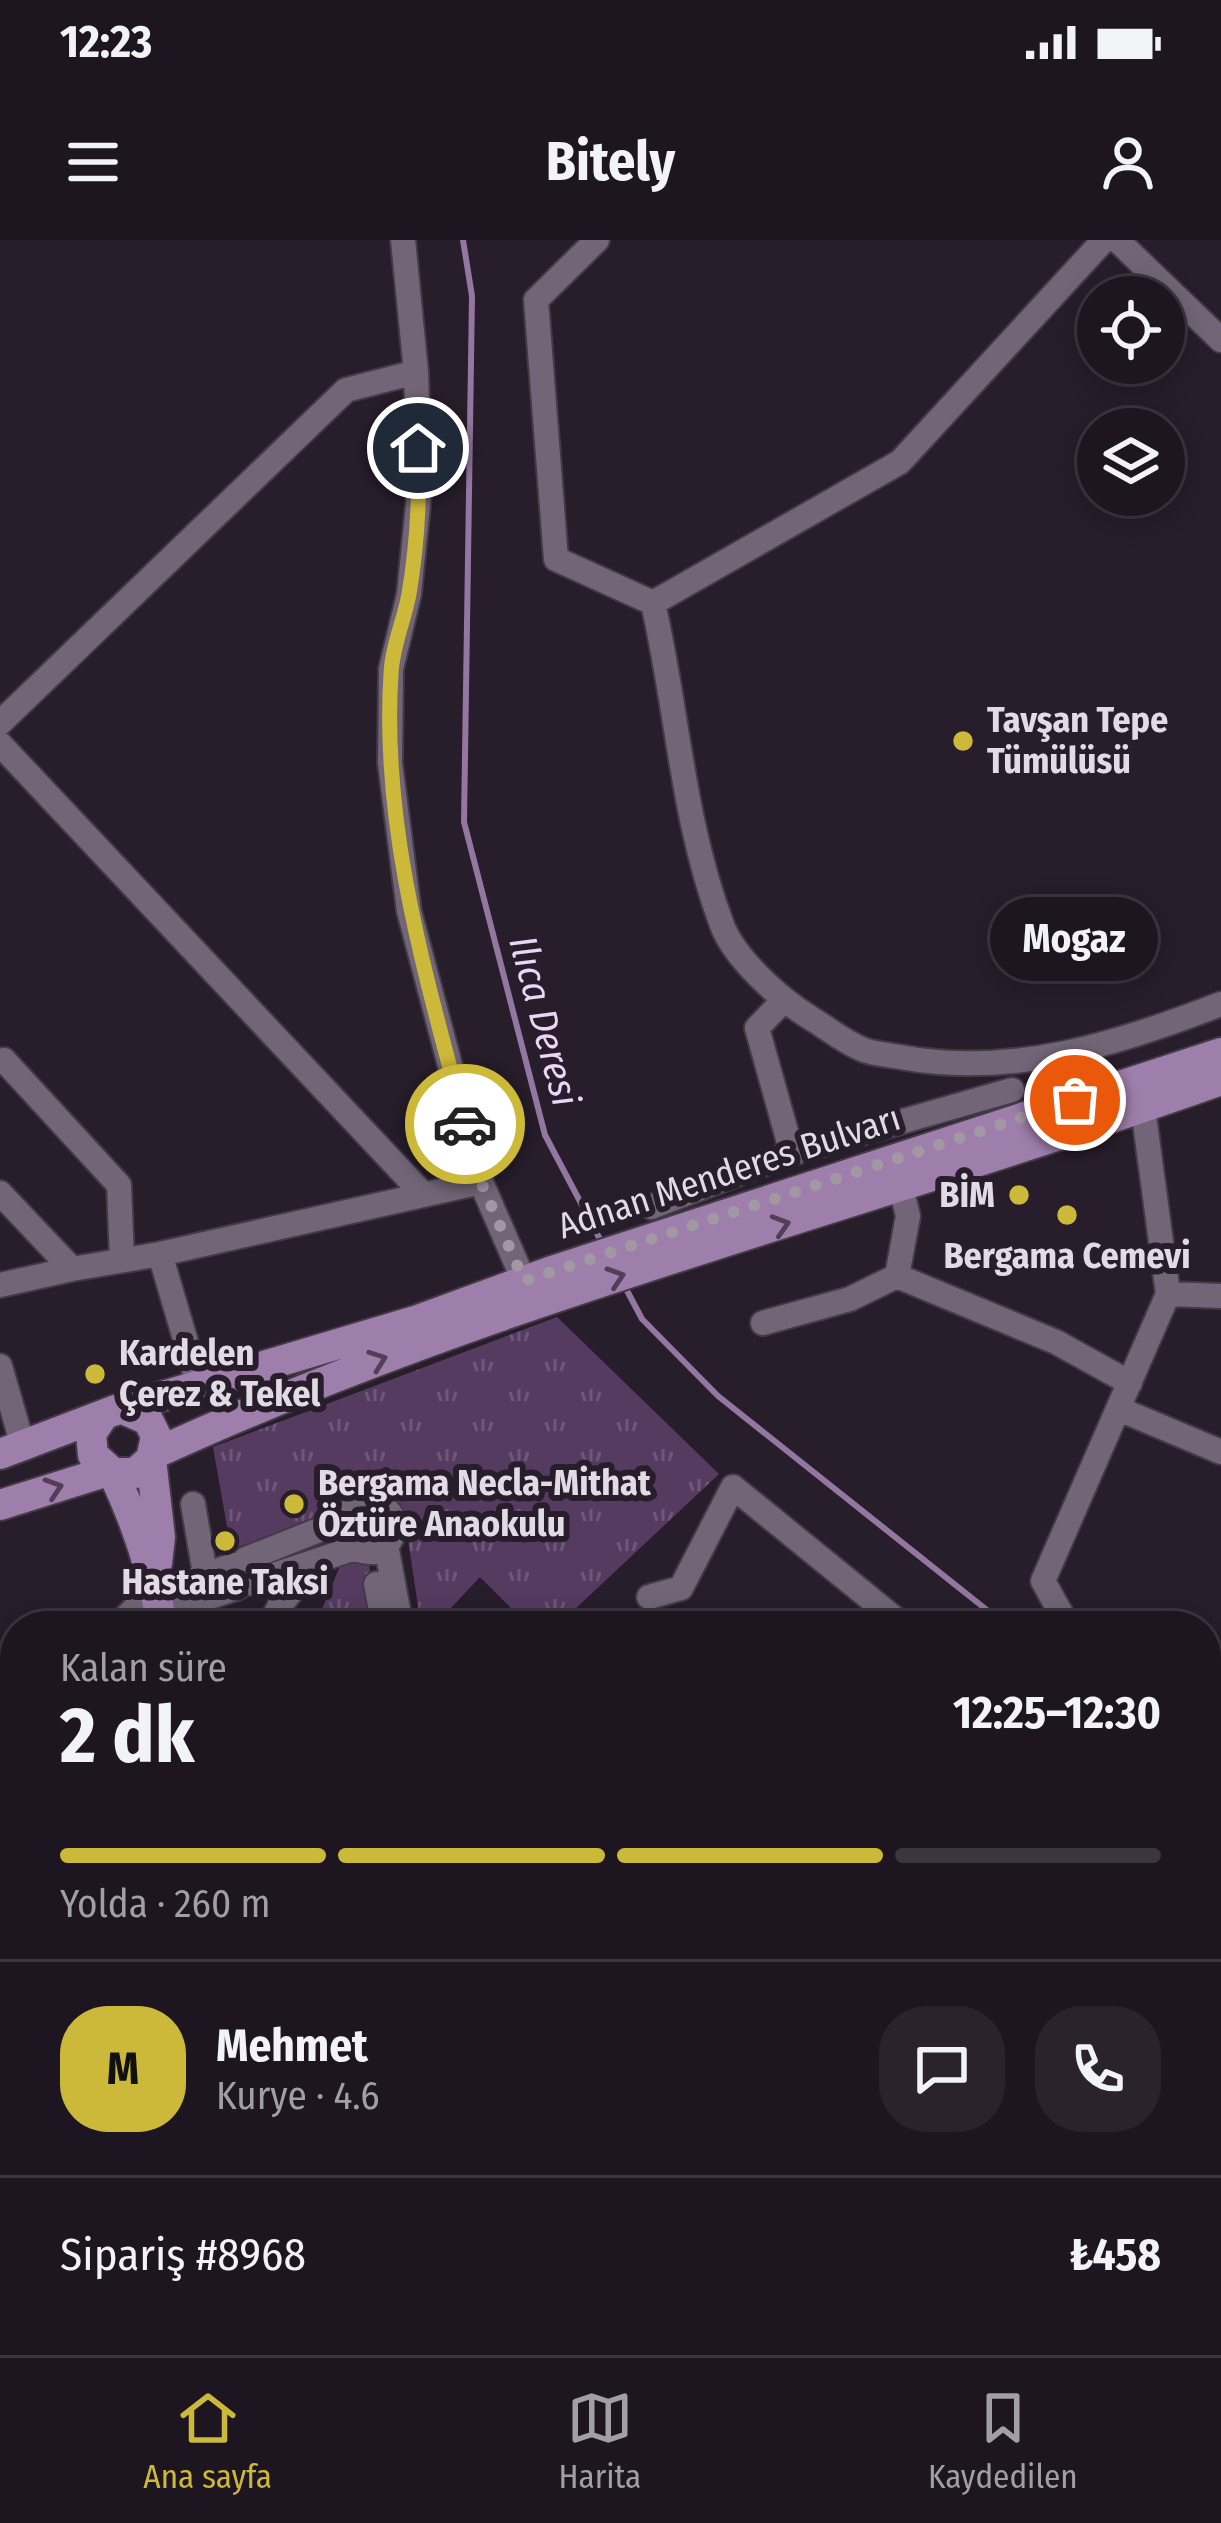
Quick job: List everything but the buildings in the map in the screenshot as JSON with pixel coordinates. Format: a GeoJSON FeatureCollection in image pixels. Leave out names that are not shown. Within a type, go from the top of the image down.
{"type":"FeatureCollection","features":[{"type":"Feature","properties":{"kind":"main road","name":"Adnan Menderes Bulvarı"},"geometry":{"type":"LineString","coordinates":[[153,1456],[661,1234],[1221,1053]]}},
{"type":"Feature","properties":{"kind":"main road","name":"Adnan Menderes Bulvarı"},"geometry":{"type":"LineString","coordinates":[[661,1234],[901,1188],[1221,1080]]}},
{"type":"Feature","properties":{"kind":"main road","name":"Adnan Menderes Bulvarı"},"geometry":{"type":"LineString","coordinates":[[11,1450],[113,1412],[545,1283]]}},
{"type":"Feature","properties":{"kind":"main road"},"geometry":{"type":"LineString","coordinates":[[113,1412],[141,1414],[153,1427],[160,1538],[158,1604],[138,1526],[110,1472],[93,1455],[96,1424],[113,1412]]}},
{"type":"Feature","properties":{"kind":"main road"},"geometry":{"type":"LineString","coordinates":[[0,1505],[110,1472],[134,1472],[153,1456]]}},
{"type":"Feature","properties":{"kind":"street"},"geometry":{"type":"LineString","coordinates":[[403,240],[416,372],[420,485],[409,593],[391,669],[390,763],[409,911],[481,1182],[545,1283]]}},
{"type":"Feature","properties":{"kind":"street"},"geometry":{"type":"LineString","coordinates":[[597,240],[536,300],[556,559],[653,603]]}},
{"type":"Feature","properties":{"kind":"street"},"geometry":{"type":"LineString","coordinates":[[653,603],[900,462],[1104,240]]}},
{"type":"Feature","properties":{"kind":"street"},"geometry":{"type":"LineString","coordinates":[[1117,240],[1221,340]]}},
{"type":"Feature","properties":{"kind":"street"},"geometry":{"type":"LineString","coordinates":[[0,723],[346,390],[416,372]]}},
{"type":"Feature","properties":{"kind":"street"},"geometry":{"type":"LineString","coordinates":[[653,603],[667,663],[690,826],[724,932],[783,1001],[863,1050],[940,1064],[992,1065],[1130,1039],[1221,1004]]}},
{"type":"Feature","properties":{"kind":"street"},"geometry":{"type":"LineString","coordinates":[[0,744],[423,1194]]}},
{"type":"Feature","properties":{"kind":"street"},"geometry":{"type":"LineString","coordinates":[[783,1001],[757,1028],[792,1153]]}},
{"type":"Feature","properties":{"kind":"street"},"geometry":{"type":"LineString","coordinates":[[4,1060],[119,1185],[122,1260]]}},
{"type":"Feature","properties":{"kind":"street"},"geometry":{"type":"LineString","coordinates":[[992,1065],[1038,1112]]}},
{"type":"Feature","properties":{"kind":"street"},"geometry":{"type":"LineString","coordinates":[[661,1234],[792,1153],[1012,1090]]}},
{"type":"Feature","properties":{"kind":"street"},"geometry":{"type":"LineString","coordinates":[[1059,1611],[1043,1582],[1168,1294],[1143,1108]]}},
{"type":"Feature","properties":{"kind":"street"},"geometry":{"type":"LineString","coordinates":[[0,1285],[481,1182]]}},
{"type":"Feature","properties":{"kind":"street"},"geometry":{"type":"LineString","coordinates":[[897,1276],[908,1216],[901,1188]]}},
{"type":"Feature","properties":{"kind":"street"},"geometry":{"type":"LineString","coordinates":[[0,1193],[72,1269]]}},
{"type":"Feature","properties":{"kind":"street"},"geometry":{"type":"LineString","coordinates":[[160,1254],[199,1386]]}},
{"type":"Feature","properties":{"kind":"street"},"geometry":{"type":"LineString","coordinates":[[763,1323],[850,1299],[897,1276],[1056,1342],[1130,1383]]}},
{"type":"Feature","properties":{"kind":"street"},"geometry":{"type":"LineString","coordinates":[[1168,1294],[1221,1296]]}},
{"type":"Feature","properties":{"kind":"street"},"geometry":{"type":"LineString","coordinates":[[0,1366],[11,1450]]}},
{"type":"Feature","properties":{"kind":"street"},"geometry":{"type":"LineString","coordinates":[[1119,1409],[1221,1452]]}},
{"type":"Feature","properties":{"kind":"street"},"geometry":{"type":"LineString","coordinates":[[650,1597],[681,1588],[733,1487],[886,1611]]}},
{"type":"Feature","properties":{"kind":"street"},"geometry":{"type":"LineString","coordinates":[[132,1611],[144,1599],[158,1604],[242,1574],[344,1520],[361,1503],[384,1507],[394,1528],[371,1548],[242,1574]]}},
{"type":"Feature","properties":{"kind":"street"},"geometry":{"type":"LineString","coordinates":[[194,1504],[208,1586]]}},
{"type":"Feature","properties":{"kind":"street"},"geometry":{"type":"LineString","coordinates":[[344,1520],[345,1535],[371,1548],[395,1611]]}},
{"type":"Feature","properties":{"kind":"street"},"geometry":{"type":"LineString","coordinates":[[371,1548],[382,1611]]}},
{"type":"Feature","properties":{"kind":"street"},"geometry":{"type":"LineString","coordinates":[[277,1611],[317,1561]]}},
{"type":"Feature","properties":{"kind":"green space"},"geometry":{"type":"Polygon","coordinates":[[[557,1317],[719,1474],[573,1611],[514,1611],[480,1577],[448,1611],[419,1611],[406,1526],[394,1528],[376,1504],[362,1504],[231,1549],[213,1447],[557,1317]]]}},
{"type":"Feature","properties":{"kind":"green space"},"geometry":{"type":"Polygon","coordinates":[[[369,1510],[381,1515],[386,1527],[381,1539],[369,1544],[357,1539],[352,1527],[357,1515],[369,1510]]]}},
{"type":"Feature","properties":{"kind":"green space"},"geometry":{"type":"Polygon","coordinates":[[[358,1555],[368,1560],[377,1611],[321,1611],[340,1566],[358,1555]]]}},
{"type":"Feature","properties":{"kind":"waterway","name":"Ilıca Deresi"},"geometry":{"type":"LineString","coordinates":[[463,240],[472,296],[464,822],[545,1135],[603,1245]]}},
{"type":"Feature","properties":{"kind":"waterway","name":"Ilıca Deresi"},"geometry":{"type":"LineString","coordinates":[[623,1283],[642,1319],[718,1396],[988,1611]]}},
{"type":"Feature","properties":{"kind":"way so far"},"geometry":{"type":"LineString","coordinates":[[465,1124],[481,1182],[524,1281],[1075,1100]]}},
{"type":"Feature","properties":{"kind":"place","name":"Tavşan Tepe Tümülüsü"},"geometry":{"type":"Point","coordinates":[963,741]}},
{"type":"Feature","properties":{"kind":"place","name":"Mogaz"},"geometry":{"type":"Point","coordinates":[1075,1100]}},
{"type":"Feature","properties":{"kind":"place","name":"BİM"},"geometry":{"type":"Point","coordinates":[1019,1195]}},
{"type":"Feature","properties":{"kind":"place","name":"Bergama Cemevi"},"geometry":{"type":"Point","coordinates":[1067,1215]}},
{"type":"Feature","properties":{"kind":"place","name":"Kardelen Çerez & Tekel"},"geometry":{"type":"Point","coordinates":[95,1374]}},
{"type":"Feature","properties":{"kind":"place","name":"Bergama Necla-Mithat Öztüre Anaokulu"},"geometry":{"type":"Point","coordinates":[294,1504]}},
{"type":"Feature","properties":{"kind":"place","name":"Hastane Taksi"},"geometry":{"type":"Point","coordinates":[225,1541]}},
{"type":"Feature","properties":{"kind":"route"},"geometry":{"type":"LineString","coordinates":[[418,448],[420,485],[409,593],[391,669],[390,763],[409,911],[465,1124]]}}]}
